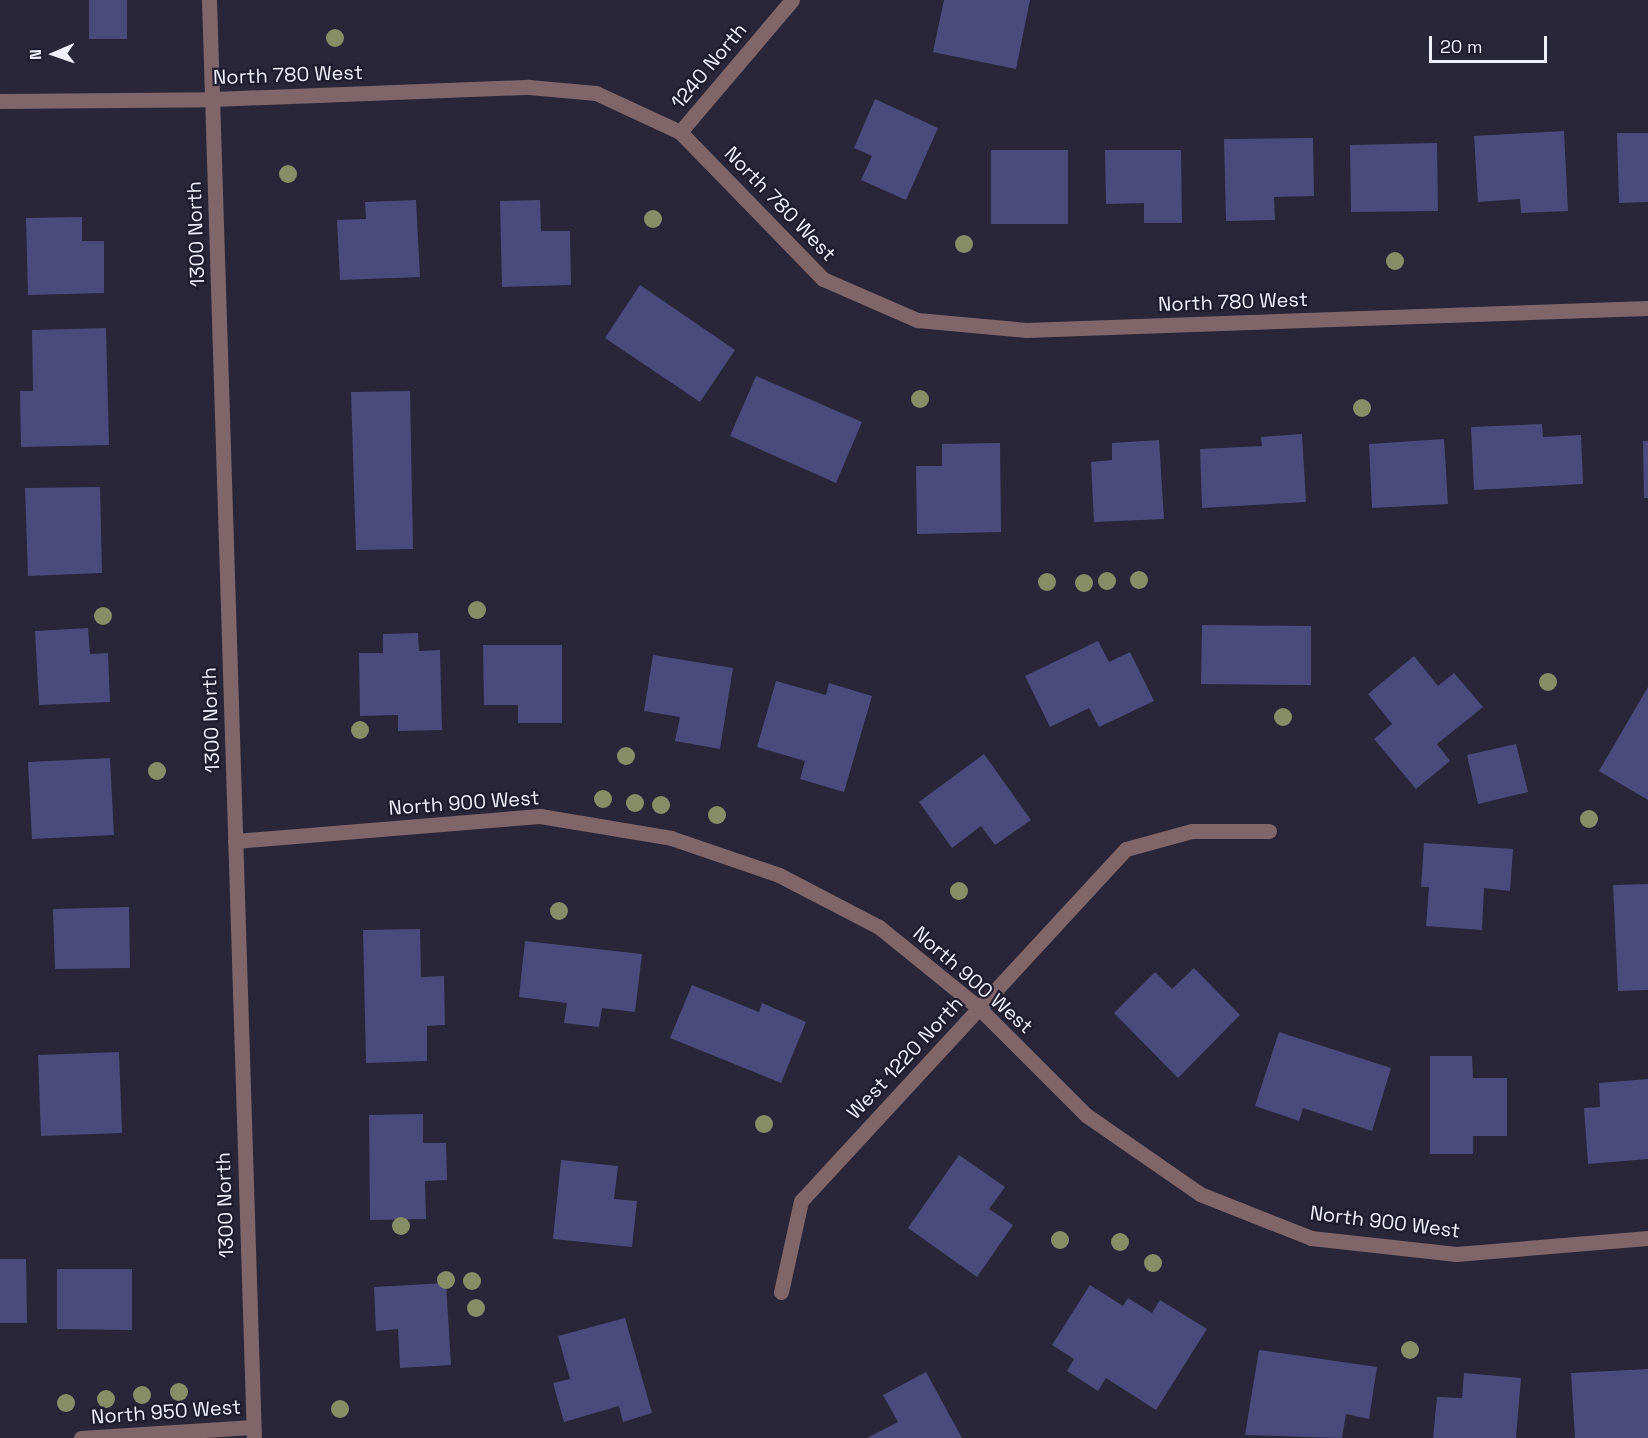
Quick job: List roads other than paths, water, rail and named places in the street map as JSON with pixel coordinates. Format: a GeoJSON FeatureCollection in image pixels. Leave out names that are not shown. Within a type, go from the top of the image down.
{"type":"FeatureCollection","features":[{"type":"Feature","properties":{"kind":"street","name":"1300 North"},"geometry":{"type":"LineString","coordinates":[[208,0],[213,99],[253,1433]]}},
{"type":"Feature","properties":{"kind":"street","name":"1240 North"},"geometry":{"type":"LineString","coordinates":[[680,132],[792,0]]}},
{"type":"Feature","properties":{"kind":"street","name":"North 780 West"},"geometry":{"type":"LineString","coordinates":[[0,101],[213,99],[529,87],[596,93],[680,132],[823,279],[917,320],[1026,330],[1648,308]]}},
{"type":"Feature","properties":{"kind":"street","name":"North 900 West"},"geometry":{"type":"LineString","coordinates":[[235,841],[540,816],[671,838],[779,875],[879,927],[979,1008],[1086,1115],[1200,1194],[1311,1238],[1456,1254],[1648,1238]]}},
{"type":"Feature","properties":{"kind":"street","name":"West 1220 North"},"geometry":{"type":"LineString","coordinates":[[781,1292],[801,1201],[1126,849],[1192,831],[1269,831]]}},
{"type":"Feature","properties":{"kind":"street","name":"North 950 West"},"geometry":{"type":"LineString","coordinates":[[81,1438],[253,1433]]}}]}
